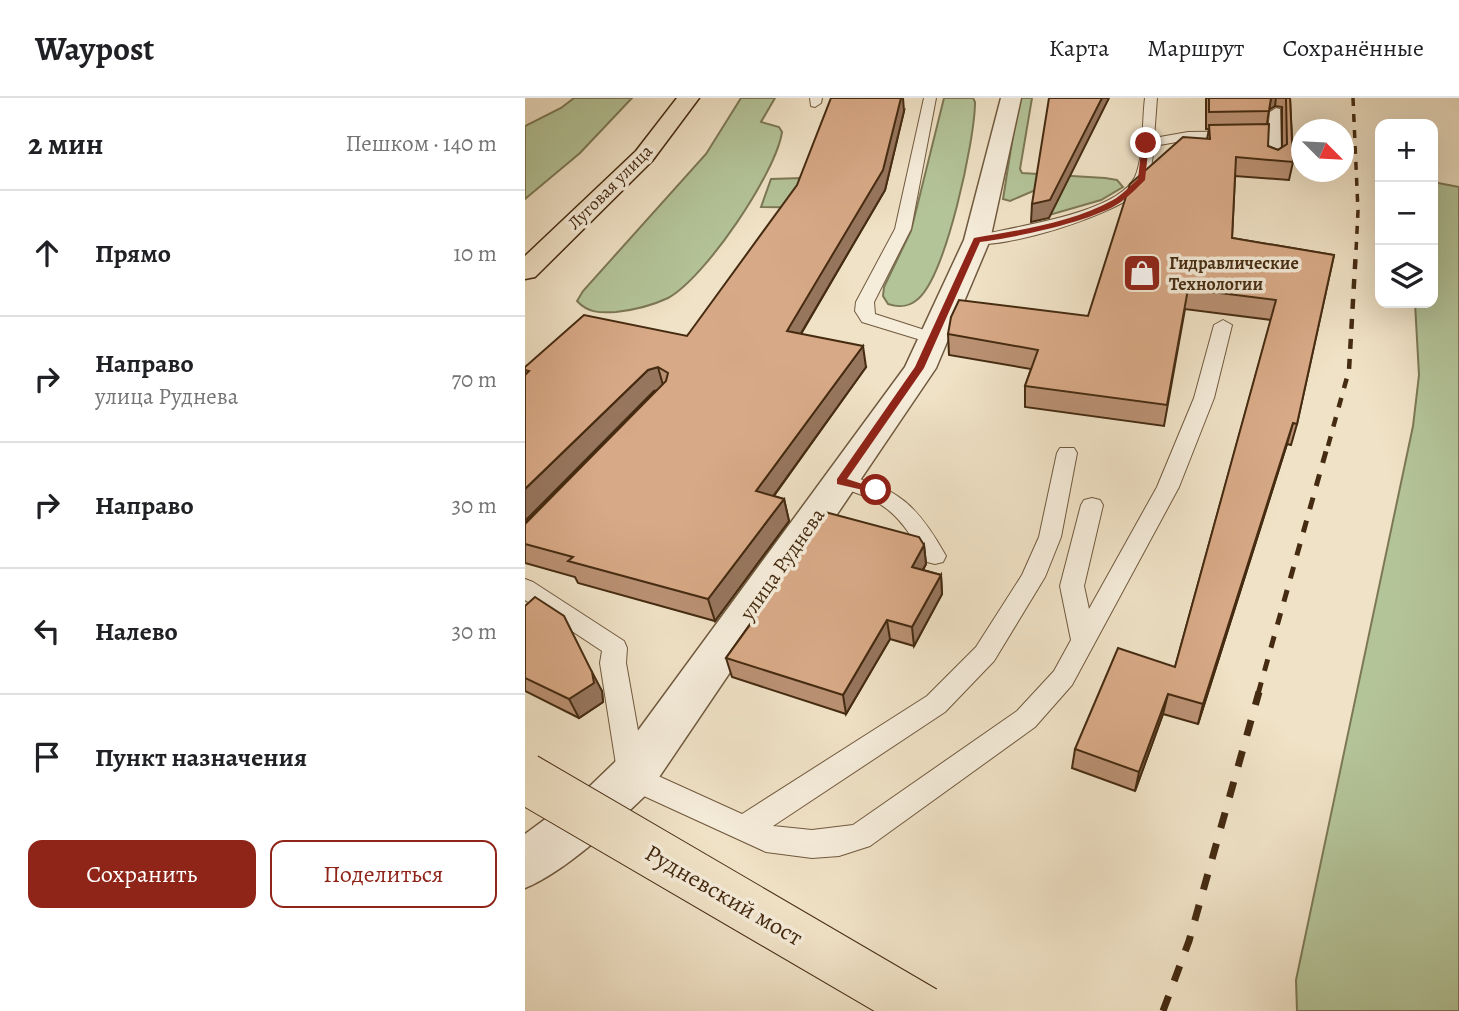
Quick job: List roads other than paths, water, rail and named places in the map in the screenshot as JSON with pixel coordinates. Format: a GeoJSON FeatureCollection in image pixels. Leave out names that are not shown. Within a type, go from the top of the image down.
{"type":"FeatureCollection","features":[{"type":"Feature","properties":{"kind":"main road","name":"Луговая улица"},"geometry":{"type":"LineString","coordinates":[[525,271],[644,156],[688,98]]}},
{"type":"Feature","properties":{"kind":"main road","name":"Рудневский мост"},"geometry":{"type":"LineString","coordinates":[[525,778],[924,1011]]}},
{"type":"Feature","properties":{"kind":"street","name":"улица Руднева"},"geometry":{"type":"LineString","coordinates":[[525,864],[607,801],[632,777],[920,368],[977,240],[1011,98]]}},
{"type":"Feature","properties":{"kind":"lane"},"geometry":{"type":"LineString","coordinates":[[930,98],[903,229],[865,302],[864,312],[868,318],[935,339]]}},
{"type":"Feature","properties":{"kind":"lane"},"geometry":{"type":"LineString","coordinates":[[1141,180],[1151,98]]}},
{"type":"Feature","properties":{"kind":"lane"},"geometry":{"type":"LineString","coordinates":[[1273,162],[1276,112]]}},
{"type":"Feature","properties":{"kind":"lane"},"geometry":{"type":"LineString","coordinates":[[1146,143],[1188,136],[1275,135]]}},
{"type":"Feature","properties":{"kind":"lane"},"geometry":{"type":"LineString","coordinates":[[977,240],[1012,236],[1093,212],[1117,201],[1188,136]]}},
{"type":"Feature","properties":{"kind":"lane"},"geometry":{"type":"LineString","coordinates":[[525,588],[605,639],[615,649],[613,663],[632,777],[766,839],[812,844],[860,837],[1026,719],[1063,678],[1168,487],[1204,398],[1223,325]]}},
{"type":"Feature","properties":{"kind":"lane"},"geometry":{"type":"LineString","coordinates":[[744,829],[936,704],[985,654],[1033,577],[1050,537],[1067,453]]}},
{"type":"Feature","properties":{"kind":"lane"},"geometry":{"type":"LineString","coordinates":[[841,481],[864,485],[892,497],[918,527],[935,556]]}},
{"type":"Feature","properties":{"kind":"lane"},"geometry":{"type":"LineString","coordinates":[[1084,642],[1072,586],[1092,505]]}},
{"type":"Feature","properties":{"kind":"railway"},"geometry":{"type":"LineString","coordinates":[[1353,98],[1358,211],[1356,251]]}},
{"type":"Feature","properties":{"kind":"railway"},"geometry":{"type":"LineString","coordinates":[[1328,446],[1349,370],[1356,249]]}},
{"type":"Feature","properties":{"kind":"railway"},"geometry":{"type":"LineString","coordinates":[[1258,694],[1328,444]]}},
{"type":"Feature","properties":{"kind":"railway"},"geometry":{"type":"LineString","coordinates":[[1163,1011],[1189,941],[1259,692]]}},
{"type":"Feature","properties":{"kind":"place","name":"Гидравлические Технологии"},"geometry":{"type":"Point","coordinates":[1142,273]}}]}
